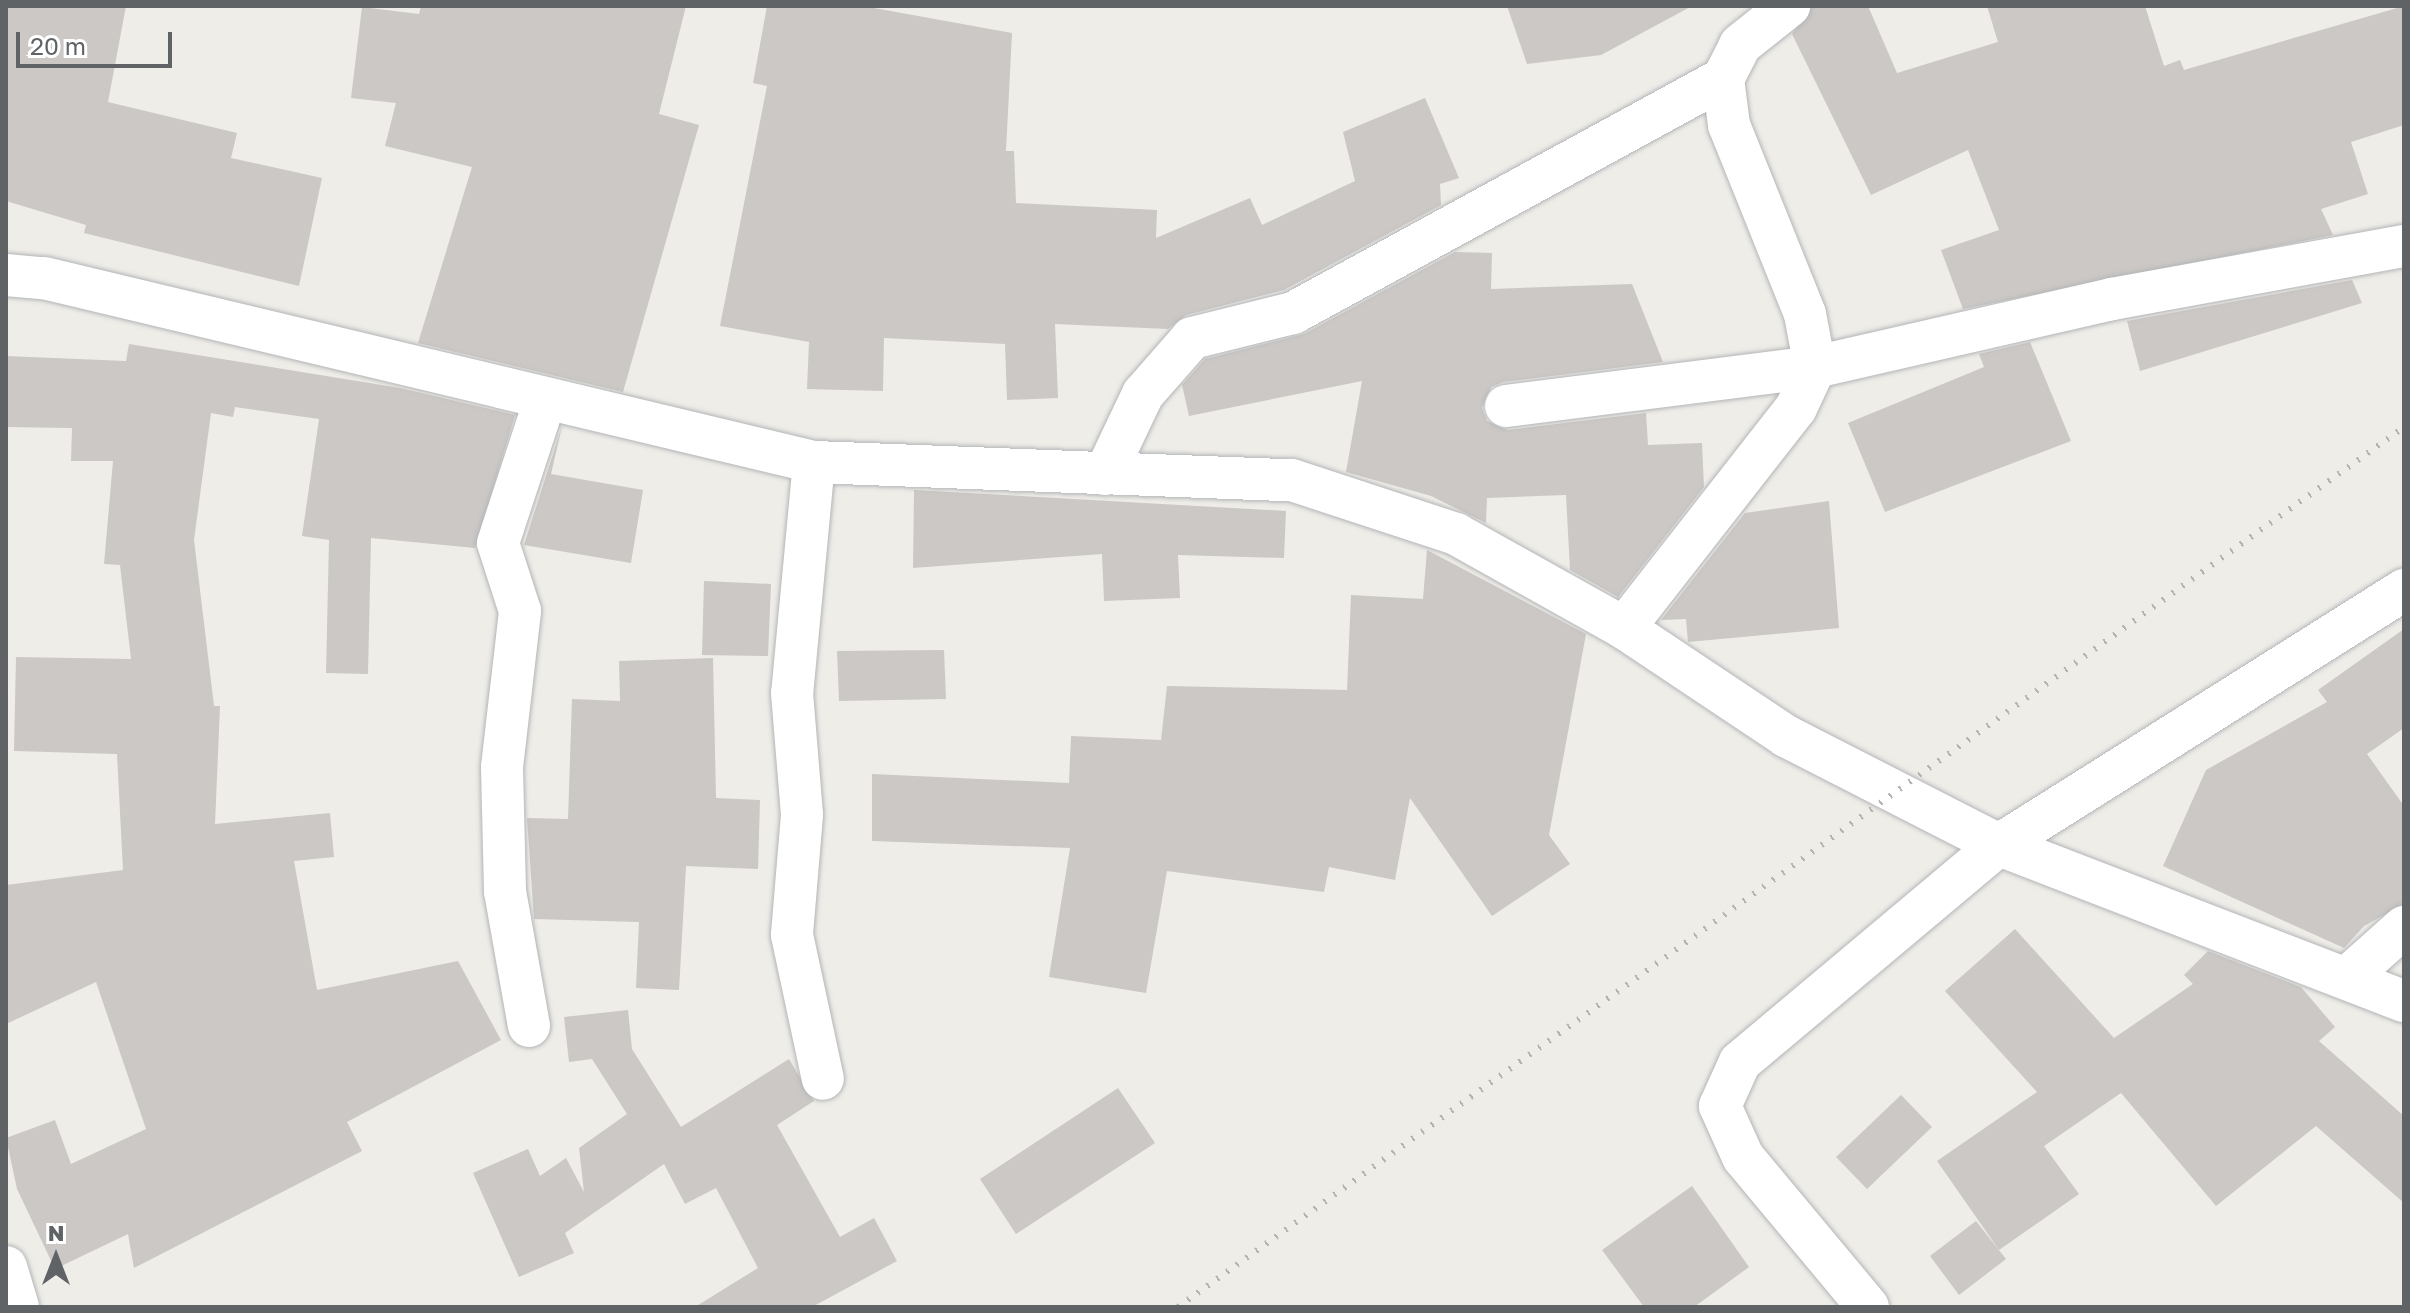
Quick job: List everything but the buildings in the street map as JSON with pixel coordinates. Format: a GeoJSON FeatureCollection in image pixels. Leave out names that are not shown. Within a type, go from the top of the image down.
{"type":"FeatureCollection","features":[{"type":"Feature","properties":{"kind":"street"},"geometry":{"type":"LineString","coordinates":[[1624,628],[1796,408],[1815,367],[1805,314],[1729,125],[1723,79],[1740,45],[1789,6]]}},
{"type":"Feature","properties":{"kind":"street"},"geometry":{"type":"LineString","coordinates":[[1105,474],[1143,394],[1192,338],[1293,313],[1723,79]]}},
{"type":"Feature","properties":{"kind":"street"},"geometry":{"type":"LineString","coordinates":[[1506,406],[1815,367],[2112,299],[2404,246]]}},
{"type":"Feature","properties":{"kind":"street"},"geometry":{"type":"LineString","coordinates":[[6,260],[25,277],[814,462],[1292,480],[1456,534],[1624,628],[1786,736],[1999,845],[2349,976],[2404,1001]]}},
{"type":"Feature","properties":{"kind":"street"},"geometry":{"type":"LineString","coordinates":[[529,1026],[505,891],[502,767],[520,611],[498,543],[545,400]]}},
{"type":"Feature","properties":{"kind":"street"},"geometry":{"type":"LineString","coordinates":[[814,462],[792,693],[802,815],[792,935],[823,1079]]}},
{"type":"Feature","properties":{"kind":"street"},"geometry":{"type":"LineString","coordinates":[[1868,1307],[1743,1157],[1720,1106],[1740,1062],[1999,845],[2404,590]]}},
{"type":"Feature","properties":{"kind":"street"},"geometry":{"type":"LineString","coordinates":[[2349,976],[2404,927]]}},
{"type":"Feature","properties":{"kind":"street"},"geometry":{"type":"LineString","coordinates":[[6,1267],[18,1307]]}},
{"type":"Feature","properties":{"kind":"railway"},"geometry":{"type":"LineString","coordinates":[[1178,1307],[2404,427]]}}]}
